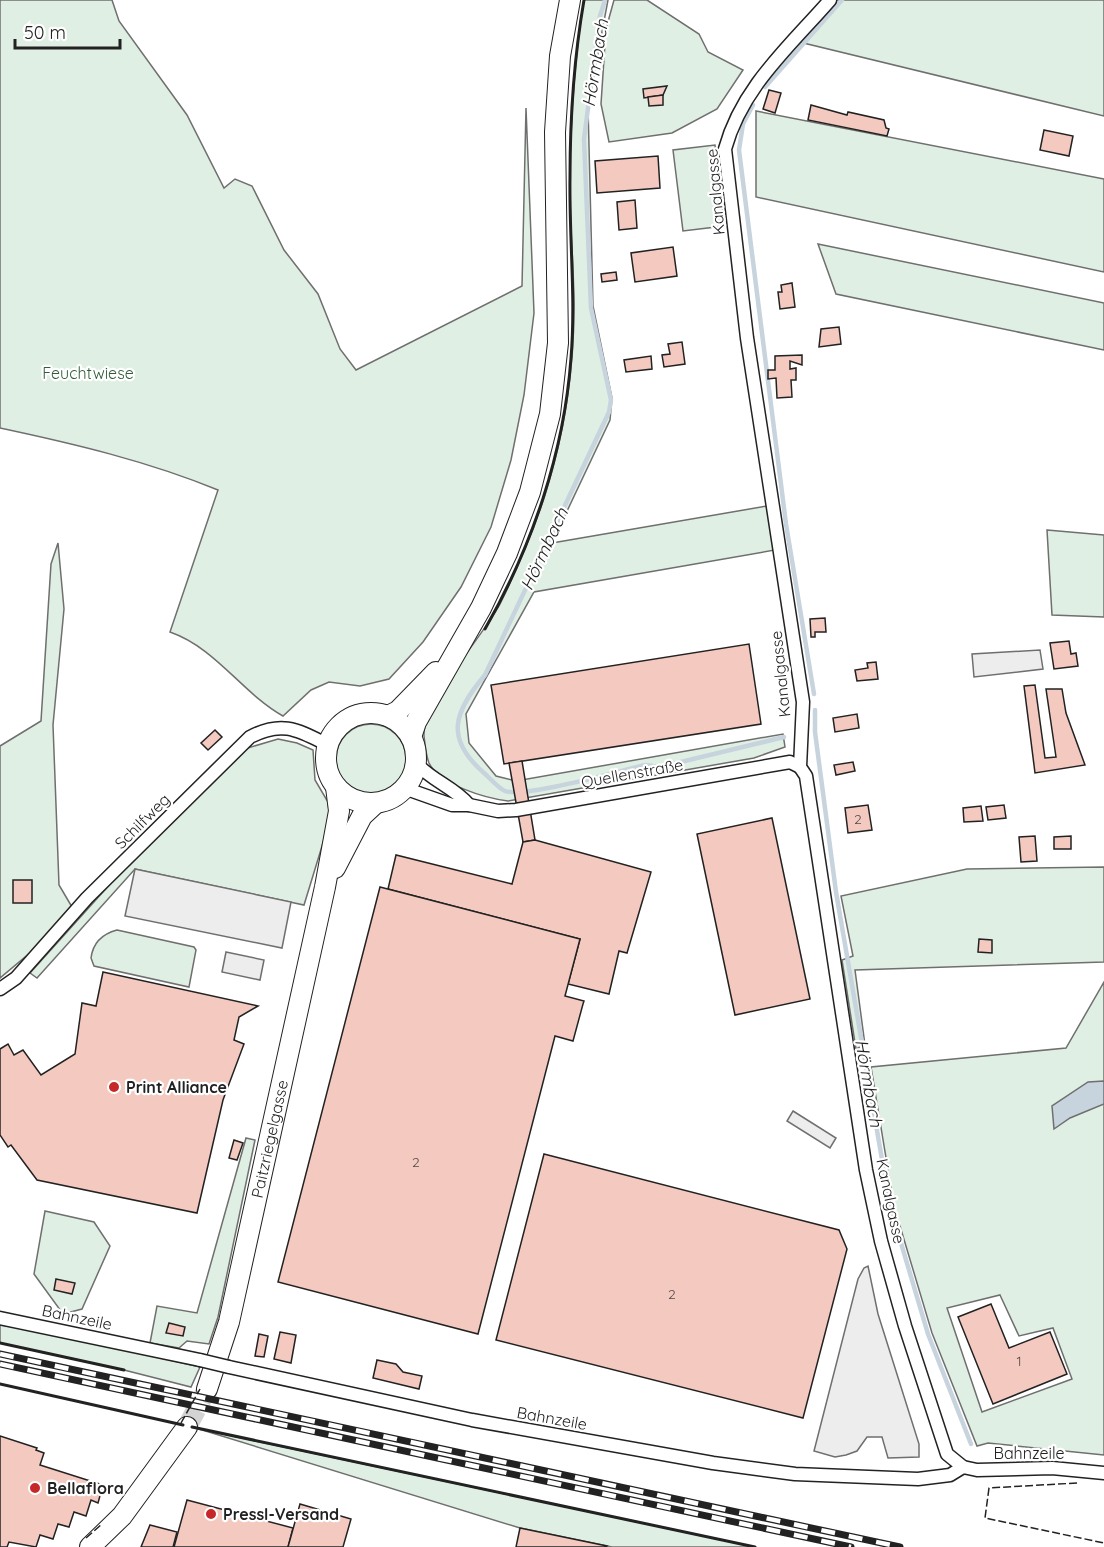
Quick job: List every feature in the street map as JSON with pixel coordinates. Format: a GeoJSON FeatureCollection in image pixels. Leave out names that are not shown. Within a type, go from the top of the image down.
{"type":"FeatureCollection","features":[{"type":"Feature","properties":{"kind":"main road"},"geometry":{"type":"LineString","coordinates":[[411,737],[416,722],[481,608],[507,553],[530,492],[550,414],[558,343],[555,132],[560,56],[570,0]]}},
{"type":"Feature","properties":{"kind":"main road"},"geometry":{"type":"LineString","coordinates":[[388,716],[398,711],[453,655]]}},
{"type":"Feature","properties":{"kind":"main road"},"geometry":{"type":"LineString","coordinates":[[374,713],[388,716],[401,724],[411,737],[416,763],[412,777],[396,795],[376,803],[354,800],[336,787],[327,767],[328,745],[334,732],[345,721],[359,714],[374,713]]}},
{"type":"Feature","properties":{"kind":"main road","name":"Paitzriegelgasse"},"geometry":{"type":"LineString","coordinates":[[207,1389],[229,1322],[325,887],[339,811],[336,787]]}},
{"type":"Feature","properties":{"kind":"main road","name":"Paitzriegelgasse"},"geometry":{"type":"LineString","coordinates":[[325,887],[362,816],[376,803]]}},
{"type":"Feature","properties":{"kind":"main road"},"geometry":{"type":"LineString","coordinates":[[90,1547],[122,1516],[187,1427]]}},
{"type":"Feature","properties":{"kind":"street","name":"Kanalgasse"},"geometry":{"type":"LineString","coordinates":[[830,0],[752,89],[733,121],[725,149],[747,338],[803,702],[800,767],[806,776],[866,1170],[881,1241],[947,1454],[963,1467]]}},
{"type":"Feature","properties":{"kind":"street","name":"Schilfweg"},"geometry":{"type":"LineString","coordinates":[[0,989],[16,978],[87,898],[250,737],[272,728],[295,728],[328,745]]}},
{"type":"Feature","properties":{"kind":"street","name":"Quellenstraße"},"geometry":{"type":"LineString","coordinates":[[404,788],[452,805],[469,805],[491,810],[516,810],[790,762],[800,767]]}},
{"type":"Feature","properties":{"kind":"street","name":"Quellenstraße"},"geometry":{"type":"LineString","coordinates":[[416,763],[434,781],[459,793],[469,805]]}},
{"type":"Feature","properties":{"kind":"street","name":"Bahnzeile"},"geometry":{"type":"LineString","coordinates":[[0,1318],[472,1420],[713,1463],[795,1474],[872,1479],[918,1479],[950,1475],[963,1467],[977,1470],[1052,1468],[1104,1473]]}},
{"type":"Feature","properties":{"kind":"green space","name":"Feuchtwiese"},"geometry":{"type":"Polygon","coordinates":[[[0,0],[112,0],[119,21],[187,115],[224,188],[235,179],[252,186],[284,250],[318,294],[340,349],[356,370],[522,286],[526,108],[534,313],[524,395],[511,460],[491,527],[461,587],[423,642],[389,679],[360,686],[329,682],[311,690],[283,716],[201,649],[170,632],[218,490],[165,470],[110,454],[0,428],[0,0]]]}},
{"type":"Feature","properties":{"kind":"green space"},"geometry":{"type":"Polygon","coordinates":[[[584,0],[608,0],[588,106],[593,306],[612,398],[610,420],[552,543],[767,506],[775,550],[534,592],[466,714],[469,743],[496,776],[516,781],[783,734],[785,747],[754,758],[508,801],[464,789],[443,778],[429,763],[424,736],[426,722],[433,706],[492,618],[506,591],[540,509],[563,426],[574,331],[570,192],[571,132],[575,66],[584,0]]]}},
{"type":"Feature","properties":{"kind":"green space"},"geometry":{"type":"Polygon","coordinates":[[[614,0],[647,0],[699,34],[708,52],[743,70],[717,109],[672,133],[609,142],[601,104],[606,29],[614,0]]]}},
{"type":"Feature","properties":{"kind":"green space"},"geometry":{"type":"Polygon","coordinates":[[[822,0],[1104,0],[1104,116],[787,39],[822,0]]]}},
{"type":"Feature","properties":{"kind":"green space"},"geometry":{"type":"Polygon","coordinates":[[[756,111],[1104,179],[1104,272],[756,197],[756,111]]]}},
{"type":"Feature","properties":{"kind":"green space"},"geometry":{"type":"Polygon","coordinates":[[[715,145],[724,226],[683,231],[673,150],[715,145]]]}},
{"type":"Feature","properties":{"kind":"green space"},"geometry":{"type":"Polygon","coordinates":[[[818,244],[1104,303],[1104,350],[836,294],[818,244]]]}},
{"type":"Feature","properties":{"kind":"green space"},"geometry":{"type":"Polygon","coordinates":[[[1047,530],[1104,535],[1104,617],[1052,615],[1047,530]]]}},
{"type":"Feature","properties":{"kind":"green space"},"geometry":{"type":"Polygon","coordinates":[[[58,543],[64,609],[53,725],[59,885],[72,907],[43,942],[0,978],[0,746],[41,721],[51,564],[58,543]]]}},
{"type":"Feature","properties":{"kind":"green space"},"geometry":{"type":"Polygon","coordinates":[[[371,724],[384,727],[396,734],[403,746],[406,759],[403,772],[396,784],[384,791],[371,794],[358,791],[346,784],[339,772],[336,759],[339,746],[346,734],[358,727],[371,724]]]}},
{"type":"Feature","properties":{"kind":"green space"},"geometry":{"type":"Polygon","coordinates":[[[278,739],[297,743],[313,750],[315,780],[328,802],[330,820],[304,905],[135,869],[37,978],[30,973],[157,832],[241,750],[278,739]]]}},
{"type":"Feature","properties":{"kind":"green space"},"geometry":{"type":"Polygon","coordinates":[[[1104,867],[1104,962],[855,970],[865,1045],[856,1049],[842,960],[853,956],[841,896],[967,869],[1104,867]]]}},
{"type":"Feature","properties":{"kind":"green space"},"geometry":{"type":"Polygon","coordinates":[[[117,930],[194,947],[196,950],[189,987],[94,966],[91,958],[96,943],[103,936],[117,930]]]}},
{"type":"Feature","properties":{"kind":"green space"},"geometry":{"type":"Polygon","coordinates":[[[1104,982],[1104,1455],[988,1443],[977,1446],[932,1333],[894,1206],[871,1067],[1066,1048],[1104,982]],[[1000,1295],[947,1308],[982,1412],[1072,1379],[1053,1328],[1019,1336],[1000,1295]]]}},
{"type":"Feature","properties":{"kind":"green space"},"geometry":{"type":"Polygon","coordinates":[[[246,1138],[255,1140],[218,1317],[209,1344],[187,1341],[179,1348],[150,1343],[157,1306],[197,1313],[246,1138]]]}},
{"type":"Feature","properties":{"kind":"green space"},"geometry":{"type":"Polygon","coordinates":[[[45,1211],[94,1222],[110,1246],[82,1309],[63,1314],[34,1274],[45,1211]]]}},
{"type":"Feature","properties":{"kind":"green space"},"geometry":{"type":"Polygon","coordinates":[[[0,1325],[53,1333],[200,1367],[191,1387],[0,1343],[0,1325]]]}},
{"type":"Feature","properties":{"kind":"green space"},"geometry":{"type":"Polygon","coordinates":[[[199,1429],[755,1547],[612,1547],[520,1528],[199,1429]]]}},
{"type":"Feature","properties":{"kind":"shaded area"},"geometry":{"type":"Polygon","coordinates":[[[1040,650],[1043,669],[974,677],[972,654],[1040,650]]]}},
{"type":"Feature","properties":{"kind":"shaded area"},"geometry":{"type":"Polygon","coordinates":[[[135,869],[291,902],[282,948],[125,916],[135,869]]]}},
{"type":"Feature","properties":{"kind":"shaded area"},"geometry":{"type":"Polygon","coordinates":[[[226,952],[264,960],[260,980],[222,972],[226,952]]]}},
{"type":"Feature","properties":{"kind":"shaded area"},"geometry":{"type":"Polygon","coordinates":[[[1104,1081],[1104,1104],[1070,1118],[1054,1129],[1052,1106],[1088,1082],[1104,1081]]]}},
{"type":"Feature","properties":{"kind":"shaded area"},"geometry":{"type":"Polygon","coordinates":[[[793,1111],[836,1138],[830,1148],[787,1121],[793,1111]]]}},
{"type":"Feature","properties":{"kind":"shaded area"},"geometry":{"type":"Polygon","coordinates":[[[868,1266],[878,1314],[919,1444],[919,1457],[888,1458],[882,1437],[867,1437],[857,1451],[846,1455],[835,1457],[814,1451],[858,1279],[864,1268],[868,1266]]]}},
{"type":"Feature","properties":{"kind":"building"},"geometry":{"type":"Polygon","coordinates":[[[667,86],[663,95],[644,98],[643,89],[667,86]]]}},
{"type":"Feature","properties":{"kind":"building"},"geometry":{"type":"Polygon","coordinates":[[[769,90],[781,93],[775,113],[763,109],[769,90]]]}},
{"type":"Feature","properties":{"kind":"building"},"geometry":{"type":"Polygon","coordinates":[[[663,95],[663,105],[649,106],[648,97],[663,95]]]}},
{"type":"Feature","properties":{"kind":"building"},"geometry":{"type":"Polygon","coordinates":[[[811,105],[847,115],[848,112],[884,120],[886,128],[889,129],[887,136],[808,120],[811,105]]]}},
{"type":"Feature","properties":{"kind":"building"},"geometry":{"type":"Polygon","coordinates":[[[1044,130],[1073,136],[1069,156],[1040,150],[1044,130]]]}},
{"type":"Feature","properties":{"kind":"building"},"geometry":{"type":"Polygon","coordinates":[[[658,156],[660,188],[597,193],[595,161],[658,156]]]}},
{"type":"Feature","properties":{"kind":"building"},"geometry":{"type":"Polygon","coordinates":[[[635,200],[637,228],[619,230],[617,202],[635,200]]]}},
{"type":"Feature","properties":{"kind":"building"},"geometry":{"type":"Polygon","coordinates":[[[673,247],[677,276],[635,282],[631,253],[673,247]]]}},
{"type":"Feature","properties":{"kind":"building"},"geometry":{"type":"Polygon","coordinates":[[[616,272],[617,280],[602,282],[601,274],[616,272]]]}},
{"type":"Feature","properties":{"kind":"building"},"geometry":{"type":"Polygon","coordinates":[[[792,283],[795,307],[780,309],[778,292],[782,292],[781,285],[792,283]]]}},
{"type":"Feature","properties":{"kind":"building"},"geometry":{"type":"Polygon","coordinates":[[[839,327],[841,344],[819,347],[821,329],[839,327]]]}},
{"type":"Feature","properties":{"kind":"building"},"geometry":{"type":"Polygon","coordinates":[[[682,342],[685,364],[664,367],[662,355],[670,354],[668,344],[682,342]]]}},
{"type":"Feature","properties":{"kind":"building"},"geometry":{"type":"Polygon","coordinates":[[[802,355],[802,365],[790,361],[790,369],[796,368],[796,380],[791,380],[792,397],[777,398],[776,378],[768,379],[768,370],[775,370],[775,356],[802,355]]]}},
{"type":"Feature","properties":{"kind":"building"},"geometry":{"type":"Polygon","coordinates":[[[651,356],[652,369],[626,372],[624,360],[651,356]]]}},
{"type":"Feature","properties":{"kind":"building"},"geometry":{"type":"Polygon","coordinates":[[[825,618],[826,632],[815,632],[815,637],[811,637],[810,619],[825,618]]]}},
{"type":"Feature","properties":{"kind":"building"},"geometry":{"type":"Polygon","coordinates":[[[1069,641],[1071,654],[1076,653],[1078,666],[1054,669],[1050,643],[1069,641]]]}},
{"type":"Feature","properties":{"kind":"building"},"geometry":{"type":"Polygon","coordinates":[[[749,644],[761,724],[504,764],[491,685],[749,644]]]}},
{"type":"Feature","properties":{"kind":"building"},"geometry":{"type":"Polygon","coordinates":[[[876,662],[878,679],[857,681],[855,670],[868,668],[867,663],[876,662]]]}},
{"type":"Feature","properties":{"kind":"building"},"geometry":{"type":"Polygon","coordinates":[[[1035,685],[1045,758],[1056,757],[1046,689],[1062,689],[1066,713],[1085,765],[1035,773],[1024,686],[1035,685]]]}},
{"type":"Feature","properties":{"kind":"building"},"geometry":{"type":"Polygon","coordinates":[[[857,714],[859,728],[835,732],[833,718],[857,714]]]}},
{"type":"Feature","properties":{"kind":"building"},"geometry":{"type":"Polygon","coordinates":[[[215,730],[222,737],[208,750],[201,743],[215,730]]]}},
{"type":"Feature","properties":{"kind":"building"},"geometry":{"type":"Polygon","coordinates":[[[522,761],[535,840],[523,842],[509,763],[522,761]]]}},
{"type":"Feature","properties":{"kind":"building"},"geometry":{"type":"Polygon","coordinates":[[[853,762],[855,771],[836,775],[834,765],[853,762]]]}},
{"type":"Feature","properties":{"kind":"building"},"geometry":{"type":"Polygon","coordinates":[[[868,805],[872,830],[848,833],[845,808],[868,805]]]}},
{"type":"Feature","properties":{"kind":"building"},"geometry":{"type":"Polygon","coordinates":[[[1004,805],[1006,818],[988,820],[986,807],[1004,805]]]}},
{"type":"Feature","properties":{"kind":"building"},"geometry":{"type":"Polygon","coordinates":[[[981,806],[983,821],[964,822],[963,808],[981,806]]]}},
{"type":"Feature","properties":{"kind":"building"},"geometry":{"type":"Polygon","coordinates":[[[772,818],[810,999],[735,1015],[697,834],[772,818]]]}},
{"type":"Feature","properties":{"kind":"building"},"geometry":{"type":"Polygon","coordinates":[[[1035,836],[1037,861],[1021,862],[1019,837],[1035,836]]]}},
{"type":"Feature","properties":{"kind":"building"},"geometry":{"type":"Polygon","coordinates":[[[1071,836],[1071,849],[1054,849],[1054,837],[1071,836]]]}},
{"type":"Feature","properties":{"kind":"building"},"geometry":{"type":"Polygon","coordinates":[[[535,840],[651,872],[627,953],[619,951],[609,994],[568,984],[580,939],[388,889],[396,855],[512,884],[523,842],[535,840]]]}},
{"type":"Feature","properties":{"kind":"building"},"geometry":{"type":"Polygon","coordinates":[[[13,880],[32,880],[32,903],[13,903],[13,880]]]}},
{"type":"Feature","properties":{"kind":"building"},"geometry":{"type":"Polygon","coordinates":[[[380,887],[580,939],[565,996],[584,1001],[573,1041],[555,1036],[478,1334],[278,1282],[380,887]]]}},
{"type":"Feature","properties":{"kind":"building"},"geometry":{"type":"Polygon","coordinates":[[[979,939],[992,940],[992,953],[978,952],[979,939]]]}},
{"type":"Feature","properties":{"kind":"building","name":"Print Alliance"},"geometry":{"type":"Polygon","coordinates":[[[103,972],[258,1006],[239,1017],[234,1040],[244,1044],[223,1100],[197,1213],[37,1180],[11,1145],[8,1147],[0,1135],[0,1049],[8,1044],[14,1055],[23,1050],[41,1075],[75,1054],[82,1003],[96,1006],[103,972]]]}},
{"type":"Feature","properties":{"kind":"building"},"geometry":{"type":"Polygon","coordinates":[[[234,1140],[243,1143],[237,1160],[229,1158],[234,1140]]]}},
{"type":"Feature","properties":{"kind":"building"},"geometry":{"type":"Polygon","coordinates":[[[544,1154],[839,1230],[847,1249],[803,1418],[496,1340],[544,1154]]]}},
{"type":"Feature","properties":{"kind":"building"},"geometry":{"type":"Polygon","coordinates":[[[56,1279],[75,1283],[72,1294],[54,1290],[56,1279]]]}},
{"type":"Feature","properties":{"kind":"building"},"geometry":{"type":"Polygon","coordinates":[[[991,1304],[1009,1348],[1050,1332],[1067,1374],[993,1404],[958,1317],[991,1304]]]}},
{"type":"Feature","properties":{"kind":"building"},"geometry":{"type":"Polygon","coordinates":[[[169,1323],[185,1327],[183,1336],[166,1333],[169,1323]]]}},
{"type":"Feature","properties":{"kind":"building"},"geometry":{"type":"Polygon","coordinates":[[[280,1332],[296,1335],[291,1363],[274,1359],[280,1332]]]}},
{"type":"Feature","properties":{"kind":"building"},"geometry":{"type":"Polygon","coordinates":[[[259,1334],[268,1336],[264,1357],[255,1356],[259,1334]]]}},
{"type":"Feature","properties":{"kind":"building"},"geometry":{"type":"Polygon","coordinates":[[[377,1360],[396,1364],[403,1372],[422,1376],[419,1389],[373,1378],[377,1360]]]}},
{"type":"Feature","properties":{"kind":"building"},"geometry":{"type":"Polygon","coordinates":[[[0,1436],[37,1448],[36,1450],[44,1453],[40,1465],[103,1485],[98,1503],[91,1500],[86,1516],[74,1512],[69,1527],[58,1524],[53,1539],[40,1535],[36,1547],[9,1542],[7,1547],[0,1547],[0,1436]]]}},
{"type":"Feature","properties":{"kind":"building","name":"Pressl-Versand"},"geometry":{"type":"Polygon","coordinates":[[[187,1500],[293,1528],[288,1547],[174,1547],[187,1500]]]}},
{"type":"Feature","properties":{"kind":"building"},"geometry":{"type":"Polygon","coordinates":[[[300,1504],[351,1519],[343,1547],[288,1547],[300,1504]]]}},
{"type":"Feature","properties":{"kind":"building"},"geometry":{"type":"Polygon","coordinates":[[[150,1525],[177,1532],[173,1547],[141,1547],[150,1525]]]}},
{"type":"Feature","properties":{"kind":"building"},"geometry":{"type":"Polygon","coordinates":[[[520,1528],[607,1546],[516,1547],[520,1528]]]}},
{"type":"Feature","properties":{"kind":"waterway","name":"Hörmbach"},"geometry":{"type":"LineString","coordinates":[[605,0],[600,16],[584,139],[591,308],[611,400],[609,412],[485,675],[466,701],[458,725],[459,736],[471,760],[484,773],[502,790],[516,792],[532,791],[595,778],[645,765],[660,767],[784,737]]}},
{"type":"Feature","properties":{"kind":"waterway","name":"Hörmbach"},"geometry":{"type":"LineString","coordinates":[[765,87],[842,0]]}},
{"type":"Feature","properties":{"kind":"waterway","name":"Hörmbach"},"geometry":{"type":"LineString","coordinates":[[753,105],[743,124],[739,150],[786,524],[814,694]]}},
{"type":"Feature","properties":{"kind":"waterway","name":"Hörmbach"},"geometry":{"type":"LineString","coordinates":[[815,710],[815,732],[836,892],[890,1206],[928,1334],[971,1444]]}},
{"type":"Feature","properties":{"kind":"tunnel"},"geometry":{"type":"LineString","coordinates":[[187,1427],[207,1389]]}},
{"type":"Feature","properties":{"kind":"railway"},"geometry":{"type":"LineString","coordinates":[[0,1354],[900,1547]]}},
{"type":"Feature","properties":{"kind":"railway"},"geometry":{"type":"LineString","coordinates":[[0,1364],[851,1547]]}},
{"type":"Feature","properties":{"kind":"fence"},"geometry":{"type":"LineString","coordinates":[[181,1423],[200,1389]]}},
{"type":"Feature","properties":{"kind":"fence"},"geometry":{"type":"LineString","coordinates":[[1077,1483],[989,1488],[985,1518],[1104,1543]]}},
{"type":"Feature","properties":{"kind":"fence"},"geometry":{"type":"LineString","coordinates":[[86,1538],[102,1524]]}},
{"type":"Feature","properties":{"kind":"wall"},"geometry":{"type":"LineString","coordinates":[[485,629],[517,565],[543,498],[553,464],[567,394],[573,313],[571,132],[575,66],[584,0]]}},
{"type":"Feature","properties":{"kind":"wall"},"geometry":{"type":"LineString","coordinates":[[0,1343],[124,1370]]}},
{"type":"Feature","properties":{"kind":"wall"},"geometry":{"type":"LineString","coordinates":[[0,1384],[183,1425]]}},
{"type":"Feature","properties":{"kind":"wall"},"geometry":{"type":"LineString","coordinates":[[192,1427],[755,1547]]}},
{"type":"Feature","properties":{"kind":"place","name":"Print Alliance"},"geometry":{"type":"Point","coordinates":[114,1087]}},
{"type":"Feature","properties":{"kind":"place","name":"Bellaflora"},"geometry":{"type":"Point","coordinates":[35,1488]}},
{"type":"Feature","properties":{"kind":"place","name":"Pressl-Versand"},"geometry":{"type":"Point","coordinates":[211,1514]}}]}
